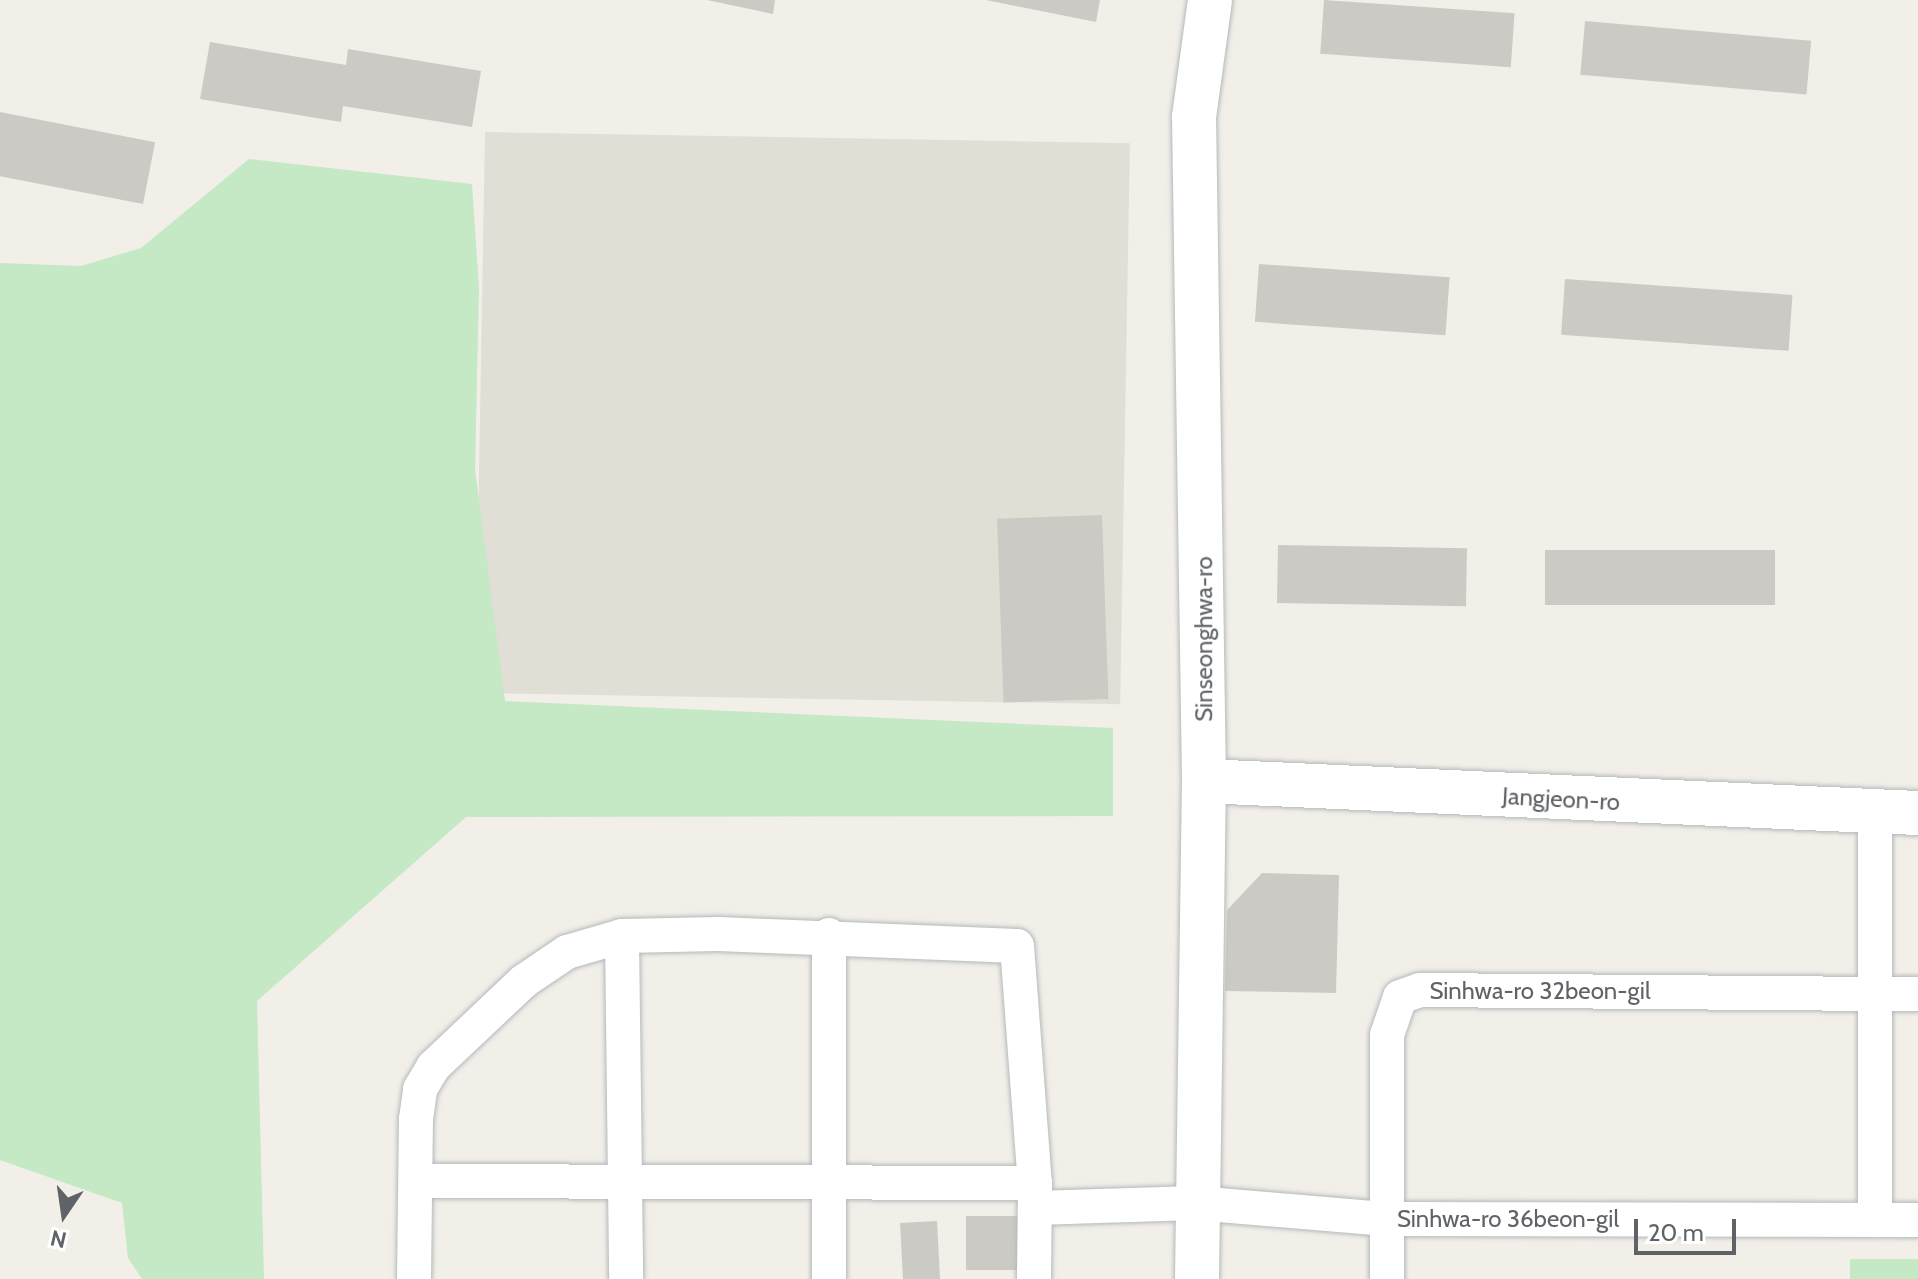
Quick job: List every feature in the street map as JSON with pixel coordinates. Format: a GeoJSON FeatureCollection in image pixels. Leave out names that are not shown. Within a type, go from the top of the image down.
{"type":"FeatureCollection","features":[{"type":"Feature","properties":{"kind":"street","name":"Sinseonghwa-ro"},"geometry":{"type":"LineString","coordinates":[[1197,1279],[1195,1203],[1204,781],[1194,117],[1210,0]]}},
{"type":"Feature","properties":{"kind":"street","name":"Jangjeon-ro"},"geometry":{"type":"LineString","coordinates":[[1204,781],[1918,813]]}},
{"type":"Feature","properties":{"kind":"street"},"geometry":{"type":"LineString","coordinates":[[1875,813],[1875,1220]]}},
{"type":"Feature","properties":{"kind":"street"},"geometry":{"type":"LineString","coordinates":[[829,935],[829,1279]]}},
{"type":"Feature","properties":{"kind":"street"},"geometry":{"type":"LineString","coordinates":[[414,1279],[420,1089],[433,1067],[524,981],[567,952],[622,936],[829,935],[1017,946],[1035,1196],[1034,1279]]}},
{"type":"Feature","properties":{"kind":"street"},"geometry":{"type":"LineString","coordinates":[[622,936],[626,1279]]}},
{"type":"Feature","properties":{"kind":"street","name":"Sinhwa-ro 32beon-gil"},"geometry":{"type":"LineString","coordinates":[[1387,1279],[1387,1035],[1400,997],[1420,990],[1918,994]]}},
{"type":"Feature","properties":{"kind":"street","name":"Sinhwa-ro 36beon-gil"},"geometry":{"type":"LineString","coordinates":[[416,1181],[829,1183],[1195,1203],[1387,1219],[1918,1220]]}},
{"type":"Feature","properties":{"kind":"shaded area"},"geometry":{"type":"Polygon","coordinates":[[[485,132],[1130,143],[1120,704],[475,693],[485,132]]]}},
{"type":"Feature","properties":{"kind":"green space"},"geometry":{"type":"Polygon","coordinates":[[[249,159],[472,184],[479,288],[475,469],[505,701],[1113,728],[1113,816],[466,817],[257,1001],[264,1279],[142,1279],[128,1258],[122,1203],[0,1160],[0,263],[81,266],[141,248],[249,159]]]}},
{"type":"Feature","properties":{"kind":"green space"},"geometry":{"type":"Polygon","coordinates":[[[1850,1259],[1918,1259],[1918,1279],[1850,1279],[1850,1259]]]}},
{"type":"Feature","properties":{"kind":"building"},"geometry":{"type":"Polygon","coordinates":[[[707,0],[775,0],[773,14],[707,0]]]}},
{"type":"Feature","properties":{"kind":"building"},"geometry":{"type":"Polygon","coordinates":[[[986,0],[1100,0],[1096,22],[986,0]]]}},
{"type":"Feature","properties":{"kind":"building"},"geometry":{"type":"Polygon","coordinates":[[[1324,0],[1515,13],[1511,67],[1320,54],[1324,0]]]}},
{"type":"Feature","properties":{"kind":"building"},"geometry":{"type":"Polygon","coordinates":[[[1585,21],[1811,41],[1806,95],[1580,75],[1585,21]]]}},
{"type":"Feature","properties":{"kind":"building"},"geometry":{"type":"Polygon","coordinates":[[[210,42],[346,65],[348,49],[481,71],[472,127],[343,106],[341,122],[200,99],[210,42]]]}},
{"type":"Feature","properties":{"kind":"building"},"geometry":{"type":"Polygon","coordinates":[[[0,112],[155,142],[143,204],[0,176],[0,112]]]}},
{"type":"Feature","properties":{"kind":"building"},"geometry":{"type":"Polygon","coordinates":[[[1259,264],[1450,277],[1445,335],[1255,322],[1259,264]]]}},
{"type":"Feature","properties":{"kind":"building"},"geometry":{"type":"Polygon","coordinates":[[[1565,279],[1792,295],[1789,351],[1561,335],[1565,279]]]}},
{"type":"Feature","properties":{"kind":"building"},"geometry":{"type":"Polygon","coordinates":[[[1102,515],[1108,699],[1003,703],[997,519],[1102,515]]]}},
{"type":"Feature","properties":{"kind":"building"},"geometry":{"type":"Polygon","coordinates":[[[1278,545],[1467,548],[1466,606],[1277,603],[1278,545]]]}},
{"type":"Feature","properties":{"kind":"building"},"geometry":{"type":"Polygon","coordinates":[[[1545,550],[1775,550],[1775,605],[1545,605],[1545,550]]]}},
{"type":"Feature","properties":{"kind":"building"},"geometry":{"type":"Polygon","coordinates":[[[1262,873],[1339,875],[1336,993],[1225,991],[1227,910],[1262,873]]]}},
{"type":"Feature","properties":{"kind":"building"},"geometry":{"type":"Polygon","coordinates":[[[966,1216],[1021,1216],[1021,1270],[966,1270],[966,1216]]]}},
{"type":"Feature","properties":{"kind":"building"},"geometry":{"type":"Polygon","coordinates":[[[937,1221],[940,1279],[903,1279],[900,1223],[937,1221]]]}}]}
